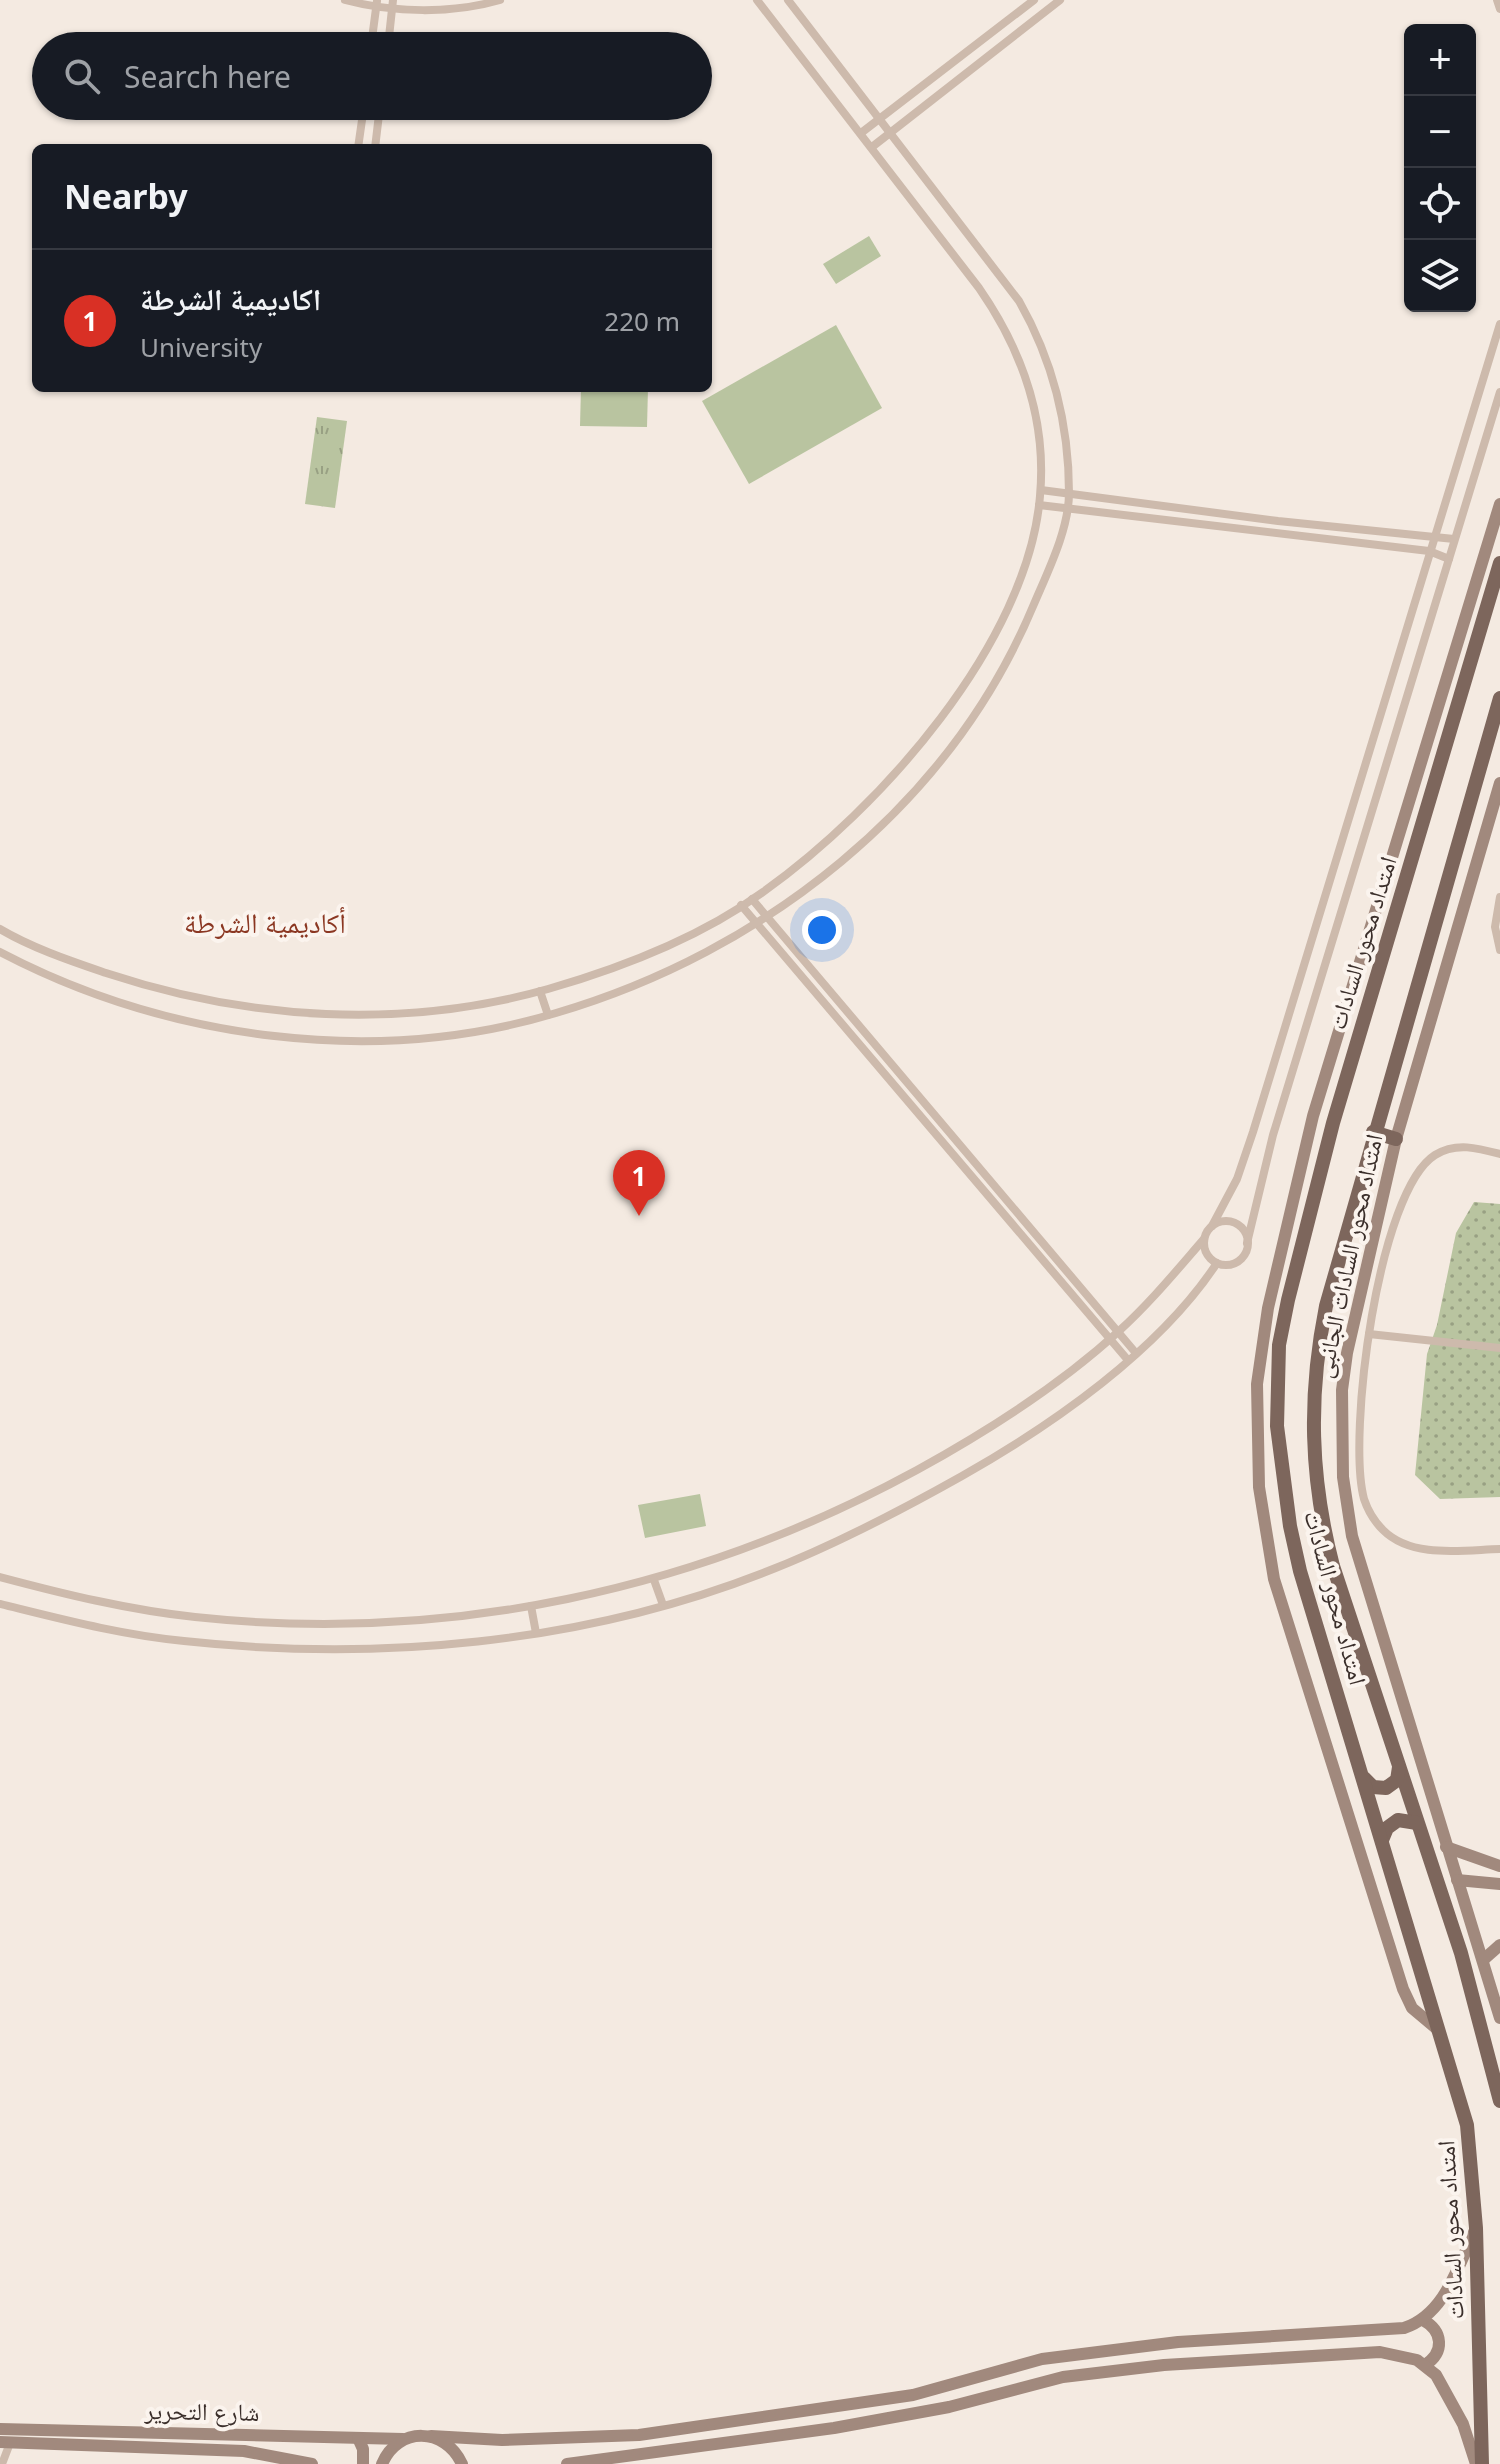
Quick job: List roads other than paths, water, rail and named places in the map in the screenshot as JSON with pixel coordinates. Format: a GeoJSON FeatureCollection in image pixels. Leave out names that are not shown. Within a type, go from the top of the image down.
{"type":"FeatureCollection","features":[{"type":"Feature","properties":{"kind":"main road","name":"امتداد محور السادات"},"geometry":{"type":"LineString","coordinates":[[1479,2464],[1476,2228],[1467,2125],[1300,1571],[1290,1526],[1277,1426],[1279,1345],[1333,1123],[1500,563]]}},
{"type":"Feature","properties":{"kind":"main road","name":"امتداد محور السادات"},"geometry":{"type":"LineString","coordinates":[[1500,698],[1373,1132],[1320,1335],[1313,1393],[1312,1437],[1315,1481],[1333,1566],[1485,2035],[1500,2101]]}},
{"type":"Feature","properties":{"kind":"main road"},"geometry":{"type":"LineString","coordinates":[[1373,1132],[1396,1139]]}},
{"type":"Feature","properties":{"kind":"main road"},"geometry":{"type":"LineString","coordinates":[[1364,1777],[1373,1787],[1386,1788],[1397,1780],[1399,1767]]}},
{"type":"Feature","properties":{"kind":"main road"},"geometry":{"type":"LineString","coordinates":[[1382,1840],[1392,1823],[1405,1819],[1417,1823]]}},
{"type":"Feature","properties":{"kind":"main road"},"geometry":{"type":"LineString","coordinates":[[1485,2035],[1500,2029]]}},
{"type":"Feature","properties":{"kind":"street"},"geometry":{"type":"LineString","coordinates":[[345,0],[476,7],[500,0]]}},
{"type":"Feature","properties":{"kind":"street"},"geometry":{"type":"LineString","coordinates":[[0,929],[83,965],[157,990],[293,1013],[372,1015],[483,1004],[540,991],[606,970],[691,933],[752,899],[820,848],[885,786],[933,729],[997,626],[1025,559],[1041,490],[1033,400],[1009,334],[979,288],[757,0]]}},
{"type":"Feature","properties":{"kind":"street"},"geometry":{"type":"LineString","coordinates":[[0,952],[57,982],[159,1015],[240,1031],[315,1039],[413,1038],[548,1015],[674,967],[792,901],[889,820],[934,770],[978,708],[1014,646],[1042,586],[1067,510],[1069,495],[1057,394],[1032,324],[991,260],[788,0]]}},
{"type":"Feature","properties":{"kind":"street"},"geometry":{"type":"LineString","coordinates":[[861,133],[1034,0]]}},
{"type":"Feature","properties":{"kind":"street"},"geometry":{"type":"LineString","coordinates":[[872,147],[1060,0]]}},
{"type":"Feature","properties":{"kind":"street"},"geometry":{"type":"LineString","coordinates":[[1497,0],[1500,9]]}},
{"type":"Feature","properties":{"kind":"street"},"geometry":{"type":"LineString","coordinates":[[373,32],[376,2]]}},
{"type":"Feature","properties":{"kind":"street"},"geometry":{"type":"LineString","coordinates":[[390,32],[393,3]]}},
{"type":"Feature","properties":{"kind":"street"},"geometry":{"type":"LineString","coordinates":[[359,144],[362,120]]}},
{"type":"Feature","properties":{"kind":"street"},"geometry":{"type":"LineString","coordinates":[[375,144],[378,120]]}},
{"type":"Feature","properties":{"kind":"street"},"geometry":{"type":"LineString","coordinates":[[0,1577],[112,1604],[194,1617],[277,1623],[378,1624],[531,1606],[654,1580],[758,1546],[826,1518],[897,1481],[975,1438],[1108,1341],[1204,1239],[1237,1179],[1500,324]]}},
{"type":"Feature","properties":{"kind":"street"},"geometry":{"type":"LineString","coordinates":[[1204,1239],[1206,1253],[1217,1263],[1238,1262],[1247,1243],[1273,1135],[1500,392]]}},
{"type":"Feature","properties":{"kind":"street"},"geometry":{"type":"LineString","coordinates":[[1041,490],[1454,539]]}},
{"type":"Feature","properties":{"kind":"street"},"geometry":{"type":"LineString","coordinates":[[1437,2029],[1412,2008],[1403,1989],[1280,1602],[1259,1487],[1256,1410],[1268,1308],[1313,1116],[1500,504]]}},
{"type":"Feature","properties":{"kind":"street"},"geometry":{"type":"LineString","coordinates":[[1039,505],[1429,551],[1449,559]]}},
{"type":"Feature","properties":{"kind":"street","name":"امتداد محور السادات الجانبى"},"geometry":{"type":"LineString","coordinates":[[1500,783],[1396,1139],[1347,1353],[1342,1390],[1343,1477],[1352,1536],[1500,2018]]}},
{"type":"Feature","properties":{"kind":"street"},"geometry":{"type":"LineString","coordinates":[[1500,897],[1495,927],[1500,950]]}},
{"type":"Feature","properties":{"kind":"street"},"geometry":{"type":"LineString","coordinates":[[752,899],[1135,1352]]}},
{"type":"Feature","properties":{"kind":"street"},"geometry":{"type":"LineString","coordinates":[[741,905],[1108,1341],[1127,1359]]}},
{"type":"Feature","properties":{"kind":"street"},"geometry":{"type":"LineString","coordinates":[[540,991],[548,1015]]}},
{"type":"Feature","properties":{"kind":"street"},"geometry":{"type":"LineString","coordinates":[[1500,1154],[1472,1147],[1453,1148],[1436,1155],[1422,1166],[1397,1220],[1369,1334],[1362,1372],[1359,1440],[1365,1500],[1372,1517],[1384,1532],[1416,1549],[1500,1549]]}},
{"type":"Feature","properties":{"kind":"street"},"geometry":{"type":"LineString","coordinates":[[1212,1226],[1225,1222],[1238,1225],[1247,1243]]}},
{"type":"Feature","properties":{"kind":"street"},"geometry":{"type":"LineString","coordinates":[[0,1604],[134,1634],[237,1646],[382,1649],[480,1642],[663,1605],[763,1573],[927,1495],[1002,1453],[1135,1352],[1191,1298],[1217,1263]]}},
{"type":"Feature","properties":{"kind":"street"},"geometry":{"type":"LineString","coordinates":[[1369,1334],[1500,1348]]}},
{"type":"Feature","properties":{"kind":"street"},"geometry":{"type":"LineString","coordinates":[[654,1580],[663,1605]]}},
{"type":"Feature","properties":{"kind":"street"},"geometry":{"type":"LineString","coordinates":[[531,1606],[536,1633]]}},
{"type":"Feature","properties":{"kind":"street"},"geometry":{"type":"LineString","coordinates":[[1446,1847],[1500,1866]]}},
{"type":"Feature","properties":{"kind":"street"},"geometry":{"type":"LineString","coordinates":[[1457,1880],[1500,1884]]}},
{"type":"Feature","properties":{"kind":"street"},"geometry":{"type":"LineString","coordinates":[[1483,1960],[1500,1945]]}},
{"type":"Feature","properties":{"kind":"street"},"geometry":{"type":"LineString","coordinates":[[1425,2365],[1435,2357],[1440,2345],[1434,2327],[1423,2320],[1444,2296],[1476,2228]]}},
{"type":"Feature","properties":{"kind":"street","name":"شارع التحرير"},"geometry":{"type":"LineString","coordinates":[[0,2429],[403,2439],[431,2436],[569,2439],[686,2429],[913,2395],[1042,2359],[1178,2342],[1394,2330],[1423,2320]]}},
{"type":"Feature","properties":{"kind":"street"},"geometry":{"type":"LineString","coordinates":[[567,2464],[834,2428],[949,2407],[1037,2382],[1164,2365],[1380,2352],[1408,2357],[1425,2365],[1455,2407],[1479,2464]]}},
{"type":"Feature","properties":{"kind":"street"},"geometry":{"type":"LineString","coordinates":[[431,2436],[453,2449],[462,2464]]}},
{"type":"Feature","properties":{"kind":"street"},"geometry":{"type":"LineString","coordinates":[[358,2438],[363,2449],[363,2464]]}},
{"type":"Feature","properties":{"kind":"street"},"geometry":{"type":"LineString","coordinates":[[382,2464],[390,2450],[403,2439]]}},
{"type":"Feature","properties":{"kind":"street"},"geometry":{"type":"LineString","coordinates":[[2,2464],[5,2442]]}},
{"type":"Feature","properties":{"kind":"street","name":"شارع التحرير"},"geometry":{"type":"LineString","coordinates":[[5,2442],[244,2451],[312,2464]]}},
{"type":"Feature","properties":{"kind":"place","name":"اكاديمية الشرطة"},"geometry":{"type":"Point","coordinates":[639,1216]}},
{"type":"Feature","properties":{"kind":"district","name":"أكاديمية الشرطة"},"geometry":{"type":"Point","coordinates":[265,923]}}]}
